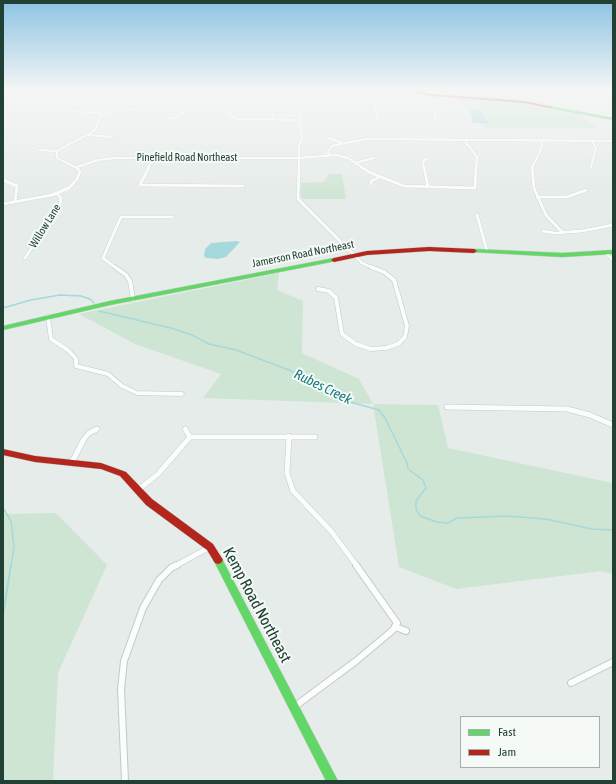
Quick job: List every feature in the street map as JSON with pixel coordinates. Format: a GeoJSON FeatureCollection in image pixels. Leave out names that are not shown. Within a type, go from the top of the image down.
{"type":"FeatureCollection","features":[{"type":"Feature","properties":{"kind":"street"},"geometry":{"type":"LineString","coordinates":[[39,150],[57,150],[89,135],[96,127]]}},
{"type":"Feature","properties":{"kind":"street"},"geometry":{"type":"LineString","coordinates":[[301,127],[298,199],[362,263],[384,272],[394,280],[408,329],[403,340],[394,346],[381,349],[361,347],[351,342],[341,331],[336,298],[329,291],[318,289]]}},
{"type":"Feature","properties":{"kind":"street"},"geometry":{"type":"LineString","coordinates":[[89,135],[110,137]]}},
{"type":"Feature","properties":{"kind":"street"},"geometry":{"type":"LineString","coordinates":[[328,138],[342,144]]}},
{"type":"Feature","properties":{"kind":"street"},"geometry":{"type":"LineString","coordinates":[[329,155],[328,151],[330,148],[365,139],[613,141]]}},
{"type":"Feature","properties":{"kind":"street","name":"Pinefield Road Northeast"},"geometry":{"type":"LineString","coordinates":[[77,167],[107,158],[299,158],[329,155],[344,156],[380,177],[404,186],[428,188],[475,188],[477,157],[464,140]]}},
{"type":"Feature","properties":{"kind":"street"},"geometry":{"type":"LineString","coordinates":[[541,140],[542,148],[532,168],[534,188],[537,198],[546,215],[562,232]]}},
{"type":"Feature","properties":{"kind":"street"},"geometry":{"type":"LineString","coordinates":[[591,167],[596,148],[592,141]]}},
{"type":"Feature","properties":{"kind":"street"},"geometry":{"type":"LineString","coordinates":[[3,204],[57,194],[75,182],[80,173],[77,167],[56,158],[57,150]]}},
{"type":"Feature","properties":{"kind":"street"},"geometry":{"type":"LineString","coordinates":[[153,158],[140,185],[243,186]]}},
{"type":"Feature","properties":{"kind":"street"},"geometry":{"type":"LineString","coordinates":[[355,163],[374,158]]}},
{"type":"Feature","properties":{"kind":"street"},"geometry":{"type":"LineString","coordinates":[[426,159],[423,162],[428,188]]}},
{"type":"Feature","properties":{"kind":"street"},"geometry":{"type":"LineString","coordinates":[[371,184],[371,181],[380,177]]}},
{"type":"Feature","properties":{"kind":"street"},"geometry":{"type":"LineString","coordinates":[[3,180],[17,186],[15,201]]}},
{"type":"Feature","properties":{"kind":"street"},"geometry":{"type":"LineString","coordinates":[[537,198],[567,197],[586,190]]}},
{"type":"Feature","properties":{"kind":"street","name":"Willow Lane"},"geometry":{"type":"LineString","coordinates":[[25,258],[60,205],[61,198],[57,194]]}},
{"type":"Feature","properties":{"kind":"street"},"geometry":{"type":"LineString","coordinates":[[477,215],[487,252]]}},
{"type":"Feature","properties":{"kind":"street"},"geometry":{"type":"LineString","coordinates":[[133,299],[130,281],[126,275],[103,258],[121,216],[172,217]]}},
{"type":"Feature","properties":{"kind":"street"},"geometry":{"type":"LineString","coordinates":[[543,231],[562,232],[594,229],[613,225]]}},
{"type":"Feature","properties":{"kind":"street","name":"Jamerson Road Northeast"},"geometry":{"type":"LineString","coordinates":[[3,328],[133,299],[354,255],[411,249],[562,255],[609,253]]}},
{"type":"Feature","properties":{"kind":"street"},"geometry":{"type":"LineString","coordinates":[[609,253],[613,260]]}},
{"type":"Feature","properties":{"kind":"street"},"geometry":{"type":"LineString","coordinates":[[48,318],[51,339],[68,350],[76,359],[76,366],[108,374],[122,386],[136,393],[182,394]]}},
{"type":"Feature","properties":{"kind":"street"},"geometry":{"type":"LineString","coordinates":[[447,407],[567,409],[590,415],[613,425]]}},
{"type":"Feature","properties":{"kind":"street"},"geometry":{"type":"LineString","coordinates":[[72,462],[84,439],[97,429]]}},
{"type":"Feature","properties":{"kind":"street"},"geometry":{"type":"LineString","coordinates":[[185,429],[190,437]]}},
{"type":"Feature","properties":{"kind":"street"},"geometry":{"type":"LineString","coordinates":[[289,436],[287,473],[293,491],[331,531],[395,618],[396,627]]}},
{"type":"Feature","properties":{"kind":"street"},"geometry":{"type":"LineString","coordinates":[[138,490],[158,474],[190,437],[315,436]]}},
{"type":"Feature","properties":{"kind":"street","name":"Kemp Road Northeast"},"geometry":{"type":"LineString","coordinates":[[3,452],[23,457],[110,468],[123,474],[164,514],[210,547],[224,571],[332,781]]}},
{"type":"Feature","properties":{"kind":"street"},"geometry":{"type":"LineString","coordinates":[[125,781],[121,689],[124,661],[132,635],[151,593],[159,580],[171,568],[210,547]]}},
{"type":"Feature","properties":{"kind":"street"},"geometry":{"type":"LineString","coordinates":[[396,627],[406,631]]}},
{"type":"Feature","properties":{"kind":"street"},"geometry":{"type":"LineString","coordinates":[[294,707],[345,670],[396,627]]}},
{"type":"Feature","properties":{"kind":"street"},"geometry":{"type":"LineString","coordinates":[[571,683],[613,662]]}},
{"type":"Feature","properties":{"kind":"green space"},"geometry":{"type":"Polygon","coordinates":[[[485,127],[595,127],[597,128],[486,128],[485,127]]]}},
{"type":"Feature","properties":{"kind":"green space"},"geometry":{"type":"Polygon","coordinates":[[[329,174],[342,174],[346,199],[302,199],[300,194],[301,183],[324,182],[329,174]]]}},
{"type":"Feature","properties":{"kind":"green space"},"geometry":{"type":"Polygon","coordinates":[[[279,273],[277,290],[303,301],[302,353],[359,379],[373,404],[203,398],[221,374],[135,344],[79,314],[279,273]]]}},
{"type":"Feature","properties":{"kind":"green space"},"geometry":{"type":"Polygon","coordinates":[[[373,404],[438,405],[448,448],[613,483],[613,574],[601,571],[456,589],[399,567],[373,404]]]}},
{"type":"Feature","properties":{"kind":"green space"},"geometry":{"type":"Polygon","coordinates":[[[56,513],[107,565],[58,673],[53,781],[3,781],[3,514],[56,513]]]}},
{"type":"Feature","properties":{"kind":"water"},"geometry":{"type":"Polygon","coordinates":[[[240,242],[226,257],[218,259],[206,258],[204,256],[205,249],[211,243],[240,242]]]}},
{"type":"Feature","properties":{"kind":"waterway","name":"Rubes Creek"},"geometry":{"type":"LineString","coordinates":[[3,308],[31,300],[60,295],[81,296],[90,299],[94,303]]}},
{"type":"Feature","properties":{"kind":"waterway","name":"Rubes Creek"},"geometry":{"type":"LineString","coordinates":[[99,311],[171,328],[192,335],[209,344],[236,350],[289,370],[343,400],[379,410],[385,418],[407,463],[408,469],[423,480],[426,488],[416,501],[416,509],[420,516],[437,522],[448,523],[457,518],[506,516],[546,519],[592,529],[613,530]]}},
{"type":"Feature","properties":{"kind":"waterway"},"geometry":{"type":"LineString","coordinates":[[3,508],[11,521],[14,547],[11,566]]}},
{"type":"Feature","properties":{"kind":"waterway"},"geometry":{"type":"LineString","coordinates":[[3,615],[11,565]]}},
{"type":"Feature","properties":{"kind":"traffic: fast"},"geometry":{"type":"LineString","coordinates":[[474,251],[562,255],[613,252]]}},
{"type":"Feature","properties":{"kind":"traffic: fast"},"geometry":{"type":"LineString","coordinates":[[3,328],[110,303],[334,260]]}},
{"type":"Feature","properties":{"kind":"traffic: fast"},"geometry":{"type":"LineString","coordinates":[[218,560],[332,781]]}},
{"type":"Feature","properties":{"kind":"traffic: jam"},"geometry":{"type":"LineString","coordinates":[[334,260],[367,253],[429,249],[474,251]]}},
{"type":"Feature","properties":{"kind":"traffic: jam"},"geometry":{"type":"LineString","coordinates":[[3,452],[35,459],[101,466],[123,474],[149,502],[210,547],[218,560]]}}]}
